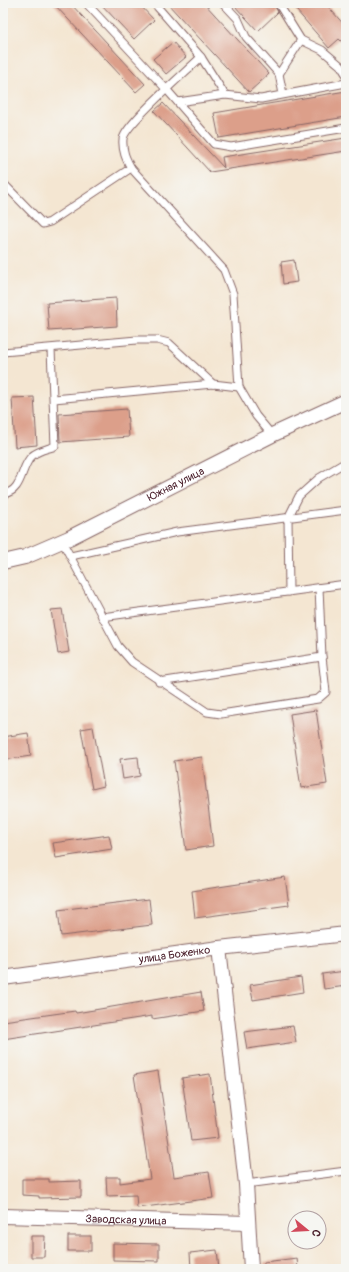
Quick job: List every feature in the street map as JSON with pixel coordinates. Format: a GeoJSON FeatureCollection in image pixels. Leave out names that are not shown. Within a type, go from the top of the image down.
{"type":"FeatureCollection","features":[{"type":"Feature","properties":{"kind":"street","name":"Южная улица"},"geometry":{"type":"LineString","coordinates":[[3,562],[25,557],[62,541],[272,435],[346,401]]}},
{"type":"Feature","properties":{"kind":"street","name":"улица Боженко"},"geometry":{"type":"LineString","coordinates":[[3,978],[219,948],[346,934]]}},
{"type":"Feature","properties":{"kind":"street"},"geometry":{"type":"LineString","coordinates":[[219,948],[246,1184],[251,1269]]}},
{"type":"Feature","properties":{"kind":"street","name":"Заводская улица"},"geometry":{"type":"LineString","coordinates":[[3,1216],[248,1223]]}},
{"type":"Feature","properties":{"kind":"lane"},"geometry":{"type":"LineString","coordinates":[[86,3],[178,102],[214,144],[231,147],[346,128]]}},
{"type":"Feature","properties":{"kind":"lane"},"geometry":{"type":"LineString","coordinates":[[154,3],[201,57],[225,95]]}},
{"type":"Feature","properties":{"kind":"lane"},"geometry":{"type":"LineString","coordinates":[[223,3],[238,18],[246,37],[279,74],[284,94]]}},
{"type":"Feature","properties":{"kind":"lane"},"geometry":{"type":"LineString","coordinates":[[278,3],[301,40],[322,50],[341,66],[346,74]]}},
{"type":"Feature","properties":{"kind":"lane"},"geometry":{"type":"LineString","coordinates":[[279,74],[301,40]]}},
{"type":"Feature","properties":{"kind":"lane"},"geometry":{"type":"LineString","coordinates":[[201,57],[136,120],[123,138],[123,152],[131,168],[224,270],[233,294],[240,387],[256,416],[272,435]]}},
{"type":"Feature","properties":{"kind":"lane"},"geometry":{"type":"LineString","coordinates":[[178,102],[225,95],[261,99],[346,83]]}},
{"type":"Feature","properties":{"kind":"lane"},"geometry":{"type":"LineString","coordinates":[[3,182],[43,224],[50,222],[131,168]]}},
{"type":"Feature","properties":{"kind":"lane"},"geometry":{"type":"LineString","coordinates":[[3,352],[51,349],[137,340],[157,340],[169,343],[213,384]]}},
{"type":"Feature","properties":{"kind":"lane"},"geometry":{"type":"LineString","coordinates":[[3,494],[14,490],[21,479],[30,457],[37,452],[55,446],[51,349]]}},
{"type":"Feature","properties":{"kind":"lane"},"geometry":{"type":"LineString","coordinates":[[54,399],[213,384],[240,387]]}},
{"type":"Feature","properties":{"kind":"lane"},"geometry":{"type":"LineString","coordinates":[[289,592],[288,518],[299,496],[319,478],[346,462]]}},
{"type":"Feature","properties":{"kind":"lane"},"geometry":{"type":"LineString","coordinates":[[70,556],[177,532],[346,510]]}},
{"type":"Feature","properties":{"kind":"lane"},"geometry":{"type":"LineString","coordinates":[[62,541],[118,646],[132,662],[159,682],[207,712],[221,714],[318,699],[326,692],[322,657],[319,588]]}},
{"type":"Feature","properties":{"kind":"lane"},"geometry":{"type":"LineString","coordinates":[[102,616],[346,584]]}},
{"type":"Feature","properties":{"kind":"lane"},"geometry":{"type":"LineString","coordinates":[[159,682],[322,657]]}},
{"type":"Feature","properties":{"kind":"lane"},"geometry":{"type":"LineString","coordinates":[[246,1184],[346,1171]]}},
{"type":"Feature","properties":{"kind":"building"},"geometry":{"type":"Polygon","coordinates":[[[53,3],[70,3],[145,84],[136,92],[53,3]]]}},
{"type":"Feature","properties":{"kind":"building"},"geometry":{"type":"Polygon","coordinates":[[[100,3],[138,3],[154,20],[134,39],[100,3]]]}},
{"type":"Feature","properties":{"kind":"building"},"geometry":{"type":"Polygon","coordinates":[[[167,3],[204,3],[269,74],[249,92],[167,3]]]}},
{"type":"Feature","properties":{"kind":"building"},"geometry":{"type":"Polygon","coordinates":[[[232,3],[273,3],[278,12],[258,31],[232,3]]]}},
{"type":"Feature","properties":{"kind":"building"},"geometry":{"type":"Polygon","coordinates":[[[290,3],[325,3],[346,27],[346,46],[339,39],[329,48],[290,3]]]}},
{"type":"Feature","properties":{"kind":"building"},"geometry":{"type":"Polygon","coordinates":[[[173,42],[186,57],[166,74],[153,59],[173,42]]]}},
{"type":"Feature","properties":{"kind":"building"},"geometry":{"type":"Polygon","coordinates":[[[346,91],[346,117],[219,138],[214,113],[346,91]]]}},
{"type":"Feature","properties":{"kind":"building"},"geometry":{"type":"Polygon","coordinates":[[[163,103],[224,168],[222,157],[346,138],[346,151],[210,172],[154,111],[163,103]]]}},
{"type":"Feature","properties":{"kind":"building"},"geometry":{"type":"Polygon","coordinates":[[[294,260],[297,282],[283,284],[281,262],[294,260]]]}},
{"type":"Feature","properties":{"kind":"building"},"geometry":{"type":"Polygon","coordinates":[[[116,298],[117,326],[49,331],[47,303],[116,298]]]}},
{"type":"Feature","properties":{"kind":"building"},"geometry":{"type":"Polygon","coordinates":[[[34,397],[37,445],[15,447],[12,398],[34,397]]]}},
{"type":"Feature","properties":{"kind":"building"},"geometry":{"type":"Polygon","coordinates":[[[127,409],[129,437],[60,442],[59,414],[127,409]]]}},
{"type":"Feature","properties":{"kind":"building"},"geometry":{"type":"Polygon","coordinates":[[[62,609],[69,652],[58,654],[51,610],[62,609]]]}},
{"type":"Feature","properties":{"kind":"building"},"geometry":{"type":"Polygon","coordinates":[[[316,710],[327,784],[301,788],[290,714],[316,710]]]}},
{"type":"Feature","properties":{"kind":"building"},"geometry":{"type":"Polygon","coordinates":[[[93,727],[104,786],[92,789],[81,729],[93,727]]]}},
{"type":"Feature","properties":{"kind":"building"},"geometry":{"type":"Polygon","coordinates":[[[28,733],[31,756],[3,760],[3,737],[28,733]]]}},
{"type":"Feature","properties":{"kind":"building"},"geometry":{"type":"Polygon","coordinates":[[[138,757],[140,776],[123,779],[120,759],[138,757]]]}},
{"type":"Feature","properties":{"kind":"building"},"geometry":{"type":"Polygon","coordinates":[[[202,757],[213,846],[186,850],[174,761],[202,757]]]}},
{"type":"Feature","properties":{"kind":"building"},"geometry":{"type":"Polygon","coordinates":[[[109,835],[112,849],[56,858],[53,843],[109,835]]]}},
{"type":"Feature","properties":{"kind":"building"},"geometry":{"type":"Polygon","coordinates":[[[285,877],[289,905],[195,918],[192,891],[285,877]]]}},
{"type":"Feature","properties":{"kind":"building"},"geometry":{"type":"Polygon","coordinates":[[[149,899],[152,925],[61,936],[58,910],[149,899]]]}},
{"type":"Feature","properties":{"kind":"building"},"geometry":{"type":"Polygon","coordinates":[[[346,971],[346,986],[324,989],[322,974],[346,971]]]}},
{"type":"Feature","properties":{"kind":"building"},"geometry":{"type":"Polygon","coordinates":[[[301,977],[303,992],[253,1000],[250,985],[301,977]]]}},
{"type":"Feature","properties":{"kind":"building"},"geometry":{"type":"Polygon","coordinates":[[[201,992],[204,1011],[152,1019],[152,1016],[3,1039],[3,1021],[75,1011],[76,1013],[201,992]]]}},
{"type":"Feature","properties":{"kind":"building"},"geometry":{"type":"Polygon","coordinates":[[[293,1026],[296,1042],[247,1049],[244,1032],[293,1026]]]}},
{"type":"Feature","properties":{"kind":"building"},"geometry":{"type":"Polygon","coordinates":[[[158,1071],[174,1177],[209,1172],[213,1198],[137,1208],[136,1195],[107,1196],[106,1177],[120,1177],[120,1183],[150,1179],[134,1075],[158,1071]]]}},
{"type":"Feature","properties":{"kind":"building"},"geometry":{"type":"Polygon","coordinates":[[[210,1074],[218,1138],[191,1141],[182,1078],[210,1074]]]}},
{"type":"Feature","properties":{"kind":"building"},"geometry":{"type":"Polygon","coordinates":[[[22,1179],[49,1179],[49,1182],[81,1181],[81,1197],[39,1198],[39,1196],[22,1195],[22,1179]]]}},
{"type":"Feature","properties":{"kind":"building"},"geometry":{"type":"Polygon","coordinates":[[[31,1236],[45,1236],[44,1257],[31,1257],[31,1236]]]}},
{"type":"Feature","properties":{"kind":"building"},"geometry":{"type":"Polygon","coordinates":[[[68,1236],[91,1236],[91,1251],[68,1251],[68,1236]]]}},
{"type":"Feature","properties":{"kind":"building"},"geometry":{"type":"Polygon","coordinates":[[[113,1243],[159,1244],[159,1261],[113,1260],[113,1243]]]}},
{"type":"Feature","properties":{"kind":"building"},"geometry":{"type":"Polygon","coordinates":[[[217,1250],[219,1269],[191,1269],[190,1253],[217,1250]]]}},
{"type":"Feature","properties":{"kind":"building"},"geometry":{"type":"Polygon","coordinates":[[[297,1258],[298,1269],[264,1269],[264,1262],[297,1258]]]}}]}
